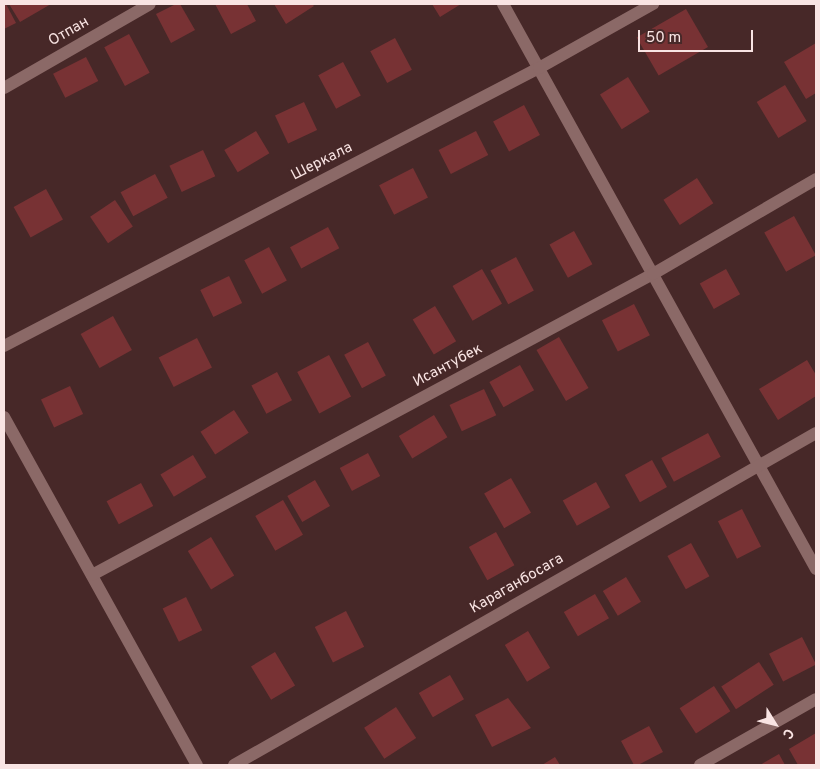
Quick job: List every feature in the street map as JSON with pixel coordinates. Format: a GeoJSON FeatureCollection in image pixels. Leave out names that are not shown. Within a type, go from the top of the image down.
{"type":"FeatureCollection","features":[{"type":"Feature","properties":{"kind":"street","name":"Отпан"},"geometry":{"type":"LineString","coordinates":[[4,88],[150,4]]}},
{"type":"Feature","properties":{"kind":"street"},"geometry":{"type":"LineString","coordinates":[[503,4],[816,569]]}},
{"type":"Feature","properties":{"kind":"street","name":"Шеркала"},"geometry":{"type":"LineString","coordinates":[[4,346],[539,68],[653,4]]}},
{"type":"Feature","properties":{"kind":"street","name":"Исантубек"},"geometry":{"type":"LineString","coordinates":[[92,575],[653,274],[816,179]]}},
{"type":"Feature","properties":{"kind":"street"},"geometry":{"type":"LineString","coordinates":[[4,417],[197,765]]}},
{"type":"Feature","properties":{"kind":"street","name":"Караганбосага"},"geometry":{"type":"LineString","coordinates":[[234,765],[816,433]]}},
{"type":"Feature","properties":{"kind":"street"},"geometry":{"type":"LineString","coordinates":[[700,765],[816,699]]}},
{"type":"Feature","properties":{"kind":"building"},"geometry":{"type":"Polygon","coordinates":[[[4,4],[6,4],[16,23],[4,29],[4,4]]]}},
{"type":"Feature","properties":{"kind":"building"},"geometry":{"type":"Polygon","coordinates":[[[9,4],[51,4],[20,22],[9,4]]]}},
{"type":"Feature","properties":{"kind":"building"},"geometry":{"type":"Polygon","coordinates":[[[176,4],[180,4],[195,30],[171,43],[156,14],[176,4]]]}},
{"type":"Feature","properties":{"kind":"building"},"geometry":{"type":"Polygon","coordinates":[[[215,4],[247,4],[256,21],[231,34],[215,4]]]}},
{"type":"Feature","properties":{"kind":"building"},"geometry":{"type":"Polygon","coordinates":[[[274,4],[312,4],[314,6],[286,24],[274,4]]]}},
{"type":"Feature","properties":{"kind":"building"},"geometry":{"type":"Polygon","coordinates":[[[432,4],[461,4],[440,17],[432,4]]]}},
{"type":"Feature","properties":{"kind":"building"},"geometry":{"type":"Polygon","coordinates":[[[686,9],[708,47],[659,76],[637,38],[686,9]]]}},
{"type":"Feature","properties":{"kind":"building"},"geometry":{"type":"Polygon","coordinates":[[[129,34],[150,73],[125,86],[104,47],[129,34]]]}},
{"type":"Feature","properties":{"kind":"building"},"geometry":{"type":"Polygon","coordinates":[[[395,38],[412,70],[387,83],[370,51],[395,38]]]}},
{"type":"Feature","properties":{"kind":"building"},"geometry":{"type":"Polygon","coordinates":[[[816,43],[816,93],[806,99],[784,62],[816,43]]]}},
{"type":"Feature","properties":{"kind":"building"},"geometry":{"type":"Polygon","coordinates":[[[86,57],[98,81],[65,98],[53,74],[86,57]]]}},
{"type":"Feature","properties":{"kind":"building"},"geometry":{"type":"Polygon","coordinates":[[[343,62],[361,96],[336,109],[318,75],[343,62]]]}},
{"type":"Feature","properties":{"kind":"building"},"geometry":{"type":"Polygon","coordinates":[[[628,77],[650,112],[622,129],[600,94],[628,77]]]}},
{"type":"Feature","properties":{"kind":"building"},"geometry":{"type":"Polygon","coordinates":[[[785,85],[807,121],[778,138],[757,102],[785,85]]]}},
{"type":"Feature","properties":{"kind":"building"},"geometry":{"type":"Polygon","coordinates":[[[304,102],[317,130],[288,144],[275,116],[304,102]]]}},
{"type":"Feature","properties":{"kind":"building"},"geometry":{"type":"Polygon","coordinates":[[[524,105],[540,135],[509,151],[493,121],[524,105]]]}},
{"type":"Feature","properties":{"kind":"building"},"geometry":{"type":"Polygon","coordinates":[[[256,131],[269,153],[238,172],[224,150],[256,131]]]}},
{"type":"Feature","properties":{"kind":"building"},"geometry":{"type":"Polygon","coordinates":[[[476,131],[488,155],[451,174],[439,150],[476,131]]]}},
{"type":"Feature","properties":{"kind":"building"},"geometry":{"type":"Polygon","coordinates":[[[203,150],[215,176],[182,192],[169,166],[203,150]]]}},
{"type":"Feature","properties":{"kind":"building"},"geometry":{"type":"Polygon","coordinates":[[[413,168],[428,197],[394,215],[379,185],[413,168]]]}},
{"type":"Feature","properties":{"kind":"building"},"geometry":{"type":"Polygon","coordinates":[[[155,174],[168,198],[133,216],[121,192],[155,174]]]}},
{"type":"Feature","properties":{"kind":"building"},"geometry":{"type":"Polygon","coordinates":[[[697,178],[713,203],[680,225],[663,200],[697,178]]]}},
{"type":"Feature","properties":{"kind":"building"},"geometry":{"type":"Polygon","coordinates":[[[46,189],[63,220],[31,238],[14,207],[46,189]]]}},
{"type":"Feature","properties":{"kind":"building"},"geometry":{"type":"Polygon","coordinates":[[[115,200],[133,227],[108,243],[90,217],[115,200]]]}},
{"type":"Feature","properties":{"kind":"building"},"geometry":{"type":"Polygon","coordinates":[[[794,216],[816,255],[786,272],[764,232],[794,216]]]}},
{"type":"Feature","properties":{"kind":"building"},"geometry":{"type":"Polygon","coordinates":[[[328,227],[339,248],[301,268],[290,247],[328,227]]]}},
{"type":"Feature","properties":{"kind":"building"},"geometry":{"type":"Polygon","coordinates":[[[574,231],[592,264],[568,278],[550,245],[574,231]]]}},
{"type":"Feature","properties":{"kind":"building"},"geometry":{"type":"Polygon","coordinates":[[[269,247],[287,281],[262,294],[244,260],[269,247]]]}},
{"type":"Feature","properties":{"kind":"building"},"geometry":{"type":"Polygon","coordinates":[[[516,257],[534,291],[508,304],[490,271],[516,257]]]}},
{"type":"Feature","properties":{"kind":"building"},"geometry":{"type":"Polygon","coordinates":[[[482,269],[502,304],[473,321],[453,286],[482,269]]]}},
{"type":"Feature","properties":{"kind":"building"},"geometry":{"type":"Polygon","coordinates":[[[726,269],[740,294],[714,309],[700,284],[726,269]]]}},
{"type":"Feature","properties":{"kind":"building"},"geometry":{"type":"Polygon","coordinates":[[[229,276],[242,303],[213,317],[200,290],[229,276]]]}},
{"type":"Feature","properties":{"kind":"building"},"geometry":{"type":"Polygon","coordinates":[[[634,304],[650,335],[618,352],[602,320],[634,304]]]}},
{"type":"Feature","properties":{"kind":"building"},"geometry":{"type":"Polygon","coordinates":[[[435,306],[456,341],[434,355],[413,319],[435,306]]]}},
{"type":"Feature","properties":{"kind":"building"},"geometry":{"type":"Polygon","coordinates":[[[113,316],[132,350],[100,368],[81,334],[113,316]]]}},
{"type":"Feature","properties":{"kind":"building"},"geometry":{"type":"Polygon","coordinates":[[[559,337],[588,388],[566,401],[536,350],[559,337]]]}},
{"type":"Feature","properties":{"kind":"building"},"geometry":{"type":"Polygon","coordinates":[[[197,338],[212,367],[174,387],[159,358],[197,338]]]}},
{"type":"Feature","properties":{"kind":"building"},"geometry":{"type":"Polygon","coordinates":[[[368,342],[386,376],[362,388],[344,355],[368,342]]]}},
{"type":"Feature","properties":{"kind":"building"},"geometry":{"type":"Polygon","coordinates":[[[329,355],[351,396],[319,413],[297,372],[329,355]]]}},
{"type":"Feature","properties":{"kind":"building"},"geometry":{"type":"Polygon","coordinates":[[[807,360],[816,375],[816,396],[778,420],[759,389],[807,360]]]}},
{"type":"Feature","properties":{"kind":"building"},"geometry":{"type":"Polygon","coordinates":[[[520,365],[534,390],[503,407],[489,382],[520,365]]]}},
{"type":"Feature","properties":{"kind":"building"},"geometry":{"type":"Polygon","coordinates":[[[277,372],[292,400],[266,414],[251,386],[277,372]]]}},
{"type":"Feature","properties":{"kind":"building"},"geometry":{"type":"Polygon","coordinates":[[[70,386],[83,414],[54,428],[41,400],[70,386]]]}},
{"type":"Feature","properties":{"kind":"building"},"geometry":{"type":"Polygon","coordinates":[[[484,389],[496,415],[462,431],[450,405],[484,389]]]}},
{"type":"Feature","properties":{"kind":"building"},"geometry":{"type":"Polygon","coordinates":[[[234,410],[249,433],[215,454],[200,432],[234,410]]]}},
{"type":"Feature","properties":{"kind":"building"},"geometry":{"type":"Polygon","coordinates":[[[434,415],[447,437],[412,458],[399,436],[434,415]]]}},
{"type":"Feature","properties":{"kind":"building"},"geometry":{"type":"Polygon","coordinates":[[[708,433],[721,457],[674,482],[661,458],[708,433]]]}},
{"type":"Feature","properties":{"kind":"building"},"geometry":{"type":"Polygon","coordinates":[[[368,453],[380,476],[352,491],[340,468],[368,453]]]}},
{"type":"Feature","properties":{"kind":"building"},"geometry":{"type":"Polygon","coordinates":[[[193,455],[206,477],[174,497],[160,475],[193,455]]]}},
{"type":"Feature","properties":{"kind":"building"},"geometry":{"type":"Polygon","coordinates":[[[652,460],[667,487],[640,502],[625,475],[652,460]]]}},
{"type":"Feature","properties":{"kind":"building"},"geometry":{"type":"Polygon","coordinates":[[[511,478],[531,513],[504,528],[484,493],[511,478]]]}},
{"type":"Feature","properties":{"kind":"building"},"geometry":{"type":"Polygon","coordinates":[[[315,480],[330,506],[302,522],[287,496],[315,480]]]}},
{"type":"Feature","properties":{"kind":"building"},"geometry":{"type":"Polygon","coordinates":[[[596,482],[610,507],[577,526],[563,500],[596,482]]]}},
{"type":"Feature","properties":{"kind":"building"},"geometry":{"type":"Polygon","coordinates":[[[141,483],[153,506],[119,524],[107,501],[141,483]]]}},
{"type":"Feature","properties":{"kind":"building"},"geometry":{"type":"Polygon","coordinates":[[[283,500],[303,535],[275,551],[255,516],[283,500]]]}},
{"type":"Feature","properties":{"kind":"building"},"geometry":{"type":"Polygon","coordinates":[[[742,509],[761,546],[737,559],[718,521],[742,509]]]}},
{"type":"Feature","properties":{"kind":"building"},"geometry":{"type":"Polygon","coordinates":[[[496,532],[514,565],[487,580],[469,547],[496,532]]]}},
{"type":"Feature","properties":{"kind":"building"},"geometry":{"type":"Polygon","coordinates":[[[211,537],[234,576],[211,589],[188,551],[211,537]]]}},
{"type":"Feature","properties":{"kind":"building"},"geometry":{"type":"Polygon","coordinates":[[[691,543],[709,576],[686,589],[667,556],[691,543]]]}},
{"type":"Feature","properties":{"kind":"building"},"geometry":{"type":"Polygon","coordinates":[[[626,577],[641,602],[618,616],[603,591],[626,577]]]}},
{"type":"Feature","properties":{"kind":"building"},"geometry":{"type":"Polygon","coordinates":[[[595,594],[609,618],[578,636],[564,612],[595,594]]]}},
{"type":"Feature","properties":{"kind":"building"},"geometry":{"type":"Polygon","coordinates":[[[186,597],[202,630],[179,642],[163,608],[186,597]]]}},
{"type":"Feature","properties":{"kind":"building"},"geometry":{"type":"Polygon","coordinates":[[[346,611],[364,647],[333,663],[315,627],[346,611]]]}},
{"type":"Feature","properties":{"kind":"building"},"geometry":{"type":"Polygon","coordinates":[[[528,631],[550,668],[527,682],[505,645],[528,631]]]}},
{"type":"Feature","properties":{"kind":"building"},"geometry":{"type":"Polygon","coordinates":[[[802,637],[816,665],[783,681],[769,654],[802,637]]]}},
{"type":"Feature","properties":{"kind":"building"},"geometry":{"type":"Polygon","coordinates":[[[275,652],[295,685],[271,700],[251,666],[275,652]]]}},
{"type":"Feature","properties":{"kind":"building"},"geometry":{"type":"Polygon","coordinates":[[[759,662],[774,685],[736,709],[721,687],[759,662]]]}},
{"type":"Feature","properties":{"kind":"building"},"geometry":{"type":"Polygon","coordinates":[[[450,675],[464,699],[433,717],[419,693],[450,675]]]}},
{"type":"Feature","properties":{"kind":"building"},"geometry":{"type":"Polygon","coordinates":[[[714,686],[730,711],[696,733],[680,708],[714,686]]]}},
{"type":"Feature","properties":{"kind":"building"},"geometry":{"type":"Polygon","coordinates":[[[508,698],[531,728],[492,747],[475,715],[508,698]]]}},
{"type":"Feature","properties":{"kind":"building"},"geometry":{"type":"Polygon","coordinates":[[[396,707],[416,738],[384,759],[364,728],[396,707]]]}},
{"type":"Feature","properties":{"kind":"building"},"geometry":{"type":"Polygon","coordinates":[[[649,726],[663,752],[638,765],[634,765],[621,741],[649,726]]]}},
{"type":"Feature","properties":{"kind":"building"},"geometry":{"type":"Polygon","coordinates":[[[816,733],[816,765],[798,765],[789,749],[816,733]]]}},
{"type":"Feature","properties":{"kind":"building"},"geometry":{"type":"Polygon","coordinates":[[[779,754],[785,765],[760,765],[779,754]]]}},
{"type":"Feature","properties":{"kind":"building"},"geometry":{"type":"Polygon","coordinates":[[[555,757],[560,765],[542,765],[555,757]]]}}]}
